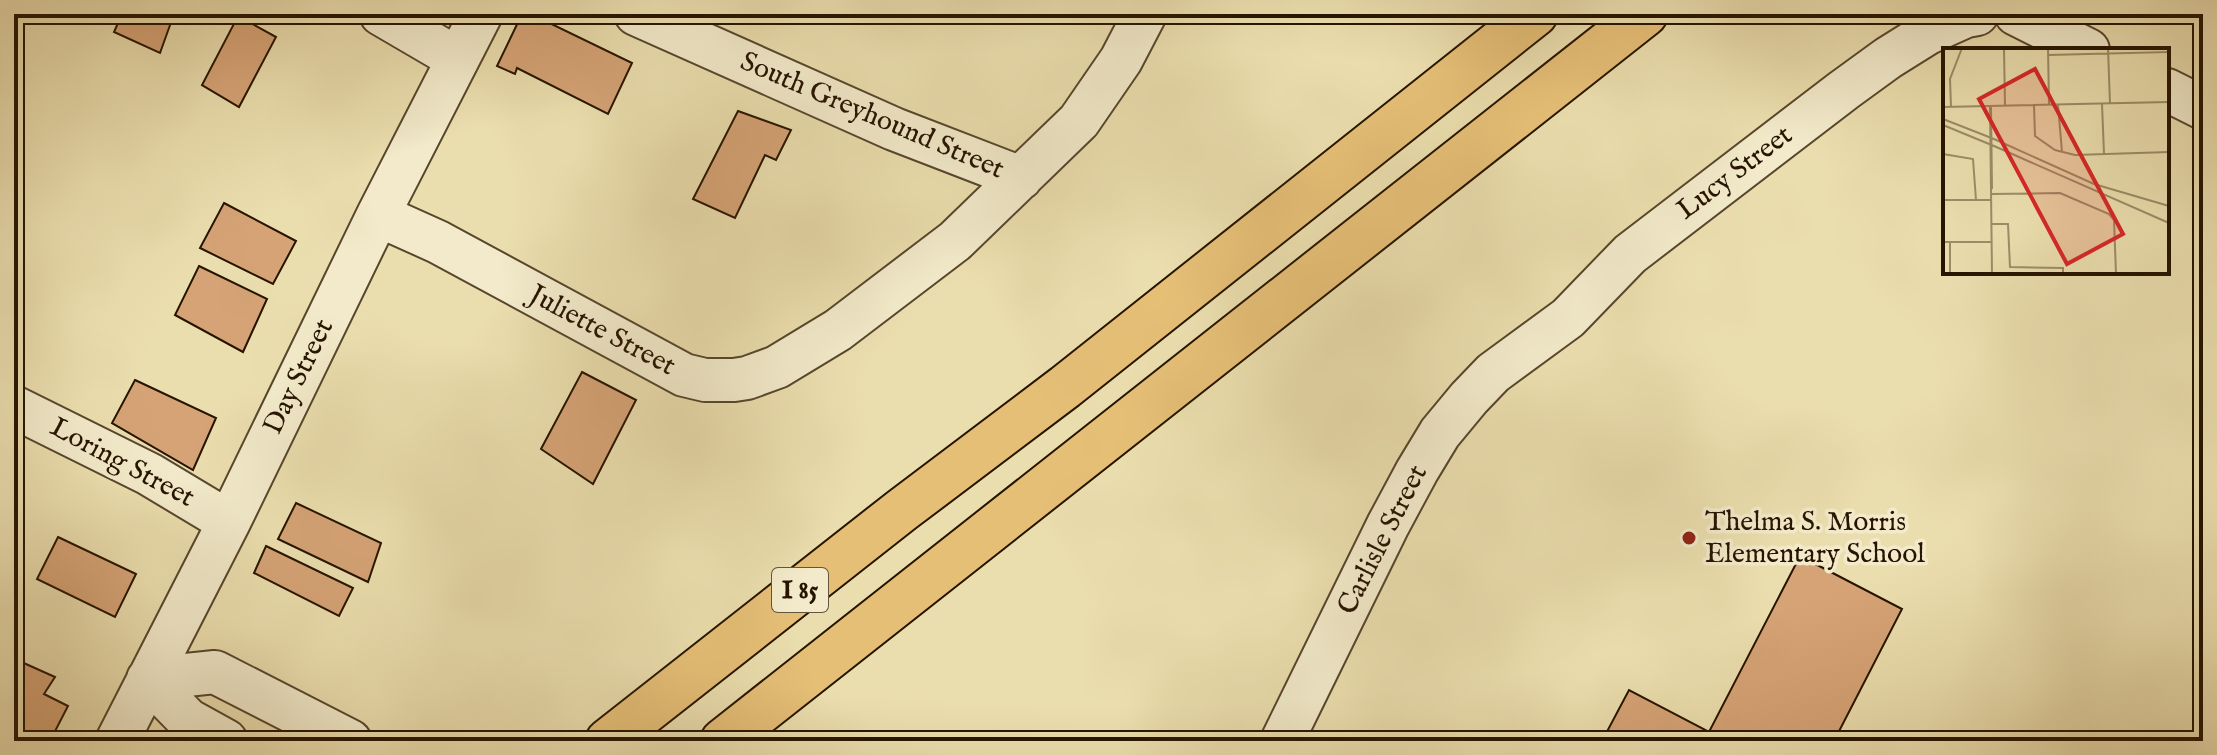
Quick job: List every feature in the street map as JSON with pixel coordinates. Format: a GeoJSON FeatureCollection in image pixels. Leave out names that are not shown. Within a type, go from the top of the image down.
{"type":"FeatureCollection","features":[{"type":"Feature","properties":{"kind":"highway","name":"I 85"},"geometry":{"type":"LineString","coordinates":[[608,741],[902,510],[1065,387],[1535,14]]}},
{"type":"Feature","properties":{"kind":"highway"},"geometry":{"type":"LineString","coordinates":[[733,733],[1645,14]]}},
{"type":"Feature","properties":{"kind":"street"},"geometry":{"type":"LineString","coordinates":[[381,14],[458,59]]}},
{"type":"Feature","properties":{"kind":"street","name":"Day Street"},"geometry":{"type":"LineString","coordinates":[[117,741],[481,14]]}},
{"type":"Feature","properties":{"kind":"street","name":"South Greyhound Street"},"geometry":{"type":"LineString","coordinates":[[636,14],[894,129],[1021,178]]}},
{"type":"Feature","properties":{"kind":"street","name":"Juliette Street"},"geometry":{"type":"LineString","coordinates":[[378,215],[438,242],[684,375],[705,380],[747,378],[777,367],[838,330],[946,248],[1079,121],[1121,60],[1145,14]]}},
{"type":"Feature","properties":{"kind":"street","name":"Lucy Street"},"geometry":{"type":"LineString","coordinates":[[1511,359],[1568,318],[1630,254],[1855,82],[1928,33],[1977,14]]}},
{"type":"Feature","properties":{"kind":"street"},"geometry":{"type":"LineString","coordinates":[[2016,14],[2084,48]]}},
{"type":"Feature","properties":{"kind":"street"},"geometry":{"type":"LineString","coordinates":[[2169,91],[2203,108]]}},
{"type":"Feature","properties":{"kind":"street","name":"Carlisle Street"},"geometry":{"type":"LineString","coordinates":[[1282,741],[1388,525],[1432,445],[1469,398],[1511,359]]}},
{"type":"Feature","properties":{"kind":"street","name":"Loring Street"},"geometry":{"type":"LineString","coordinates":[[14,407],[149,474],[229,522]]}},
{"type":"Feature","properties":{"kind":"street"},"geometry":{"type":"LineString","coordinates":[[148,679],[215,672],[350,741]]}},
{"type":"Feature","properties":{"kind":"street"},"geometry":{"type":"LineString","coordinates":[[148,679],[188,720],[226,741]]}},
{"type":"Feature","properties":{"kind":"building"},"geometry":{"type":"Polygon","coordinates":[[[122,14],[174,14],[160,53],[114,32],[122,14]]]}},
{"type":"Feature","properties":{"kind":"building"},"geometry":{"type":"Polygon","coordinates":[[[522,14],[531,14],[632,63],[608,114],[517,68],[515,74],[497,66],[522,14]]]}},
{"type":"Feature","properties":{"kind":"building"},"geometry":{"type":"Polygon","coordinates":[[[238,16],[276,37],[239,107],[202,85],[238,16]]]}},
{"type":"Feature","properties":{"kind":"building"},"geometry":{"type":"Polygon","coordinates":[[[738,111],[791,130],[776,160],[765,155],[735,218],[693,199],[738,111]]]}},
{"type":"Feature","properties":{"kind":"building"},"geometry":{"type":"Polygon","coordinates":[[[224,203],[296,241],[273,284],[200,248],[224,203]]]}},
{"type":"Feature","properties":{"kind":"building"},"geometry":{"type":"Polygon","coordinates":[[[199,266],[267,299],[243,352],[175,315],[199,266]]]}},
{"type":"Feature","properties":{"kind":"building"},"geometry":{"type":"Polygon","coordinates":[[[582,372],[636,400],[593,484],[541,449],[582,372]]]}},
{"type":"Feature","properties":{"kind":"building"},"geometry":{"type":"Polygon","coordinates":[[[135,380],[216,418],[193,470],[112,423],[135,380]]]}},
{"type":"Feature","properties":{"kind":"building"},"geometry":{"type":"Polygon","coordinates":[[[296,503],[381,543],[368,582],[278,539],[296,503]]]}},
{"type":"Feature","properties":{"kind":"building"},"geometry":{"type":"Polygon","coordinates":[[[58,537],[136,574],[115,617],[37,579],[58,537]]]}},
{"type":"Feature","properties":{"kind":"building"},"geometry":{"type":"Polygon","coordinates":[[[266,546],[353,588],[339,616],[254,573],[266,546]]]}},
{"type":"Feature","properties":{"kind":"building"},"geometry":{"type":"Polygon","coordinates":[[[1800,556],[1902,609],[1834,741],[1602,741],[1629,690],[1709,732],[1800,556]]]}},
{"type":"Feature","properties":{"kind":"building"},"geometry":{"type":"Polygon","coordinates":[[[17,660],[55,677],[44,694],[68,706],[50,741],[14,741],[14,665],[17,660]]]}},
{"type":"Feature","properties":{"kind":"place","name":"Thelma S. Morris Elementary School"},"geometry":{"type":"Point","coordinates":[1689,538]}}]}
